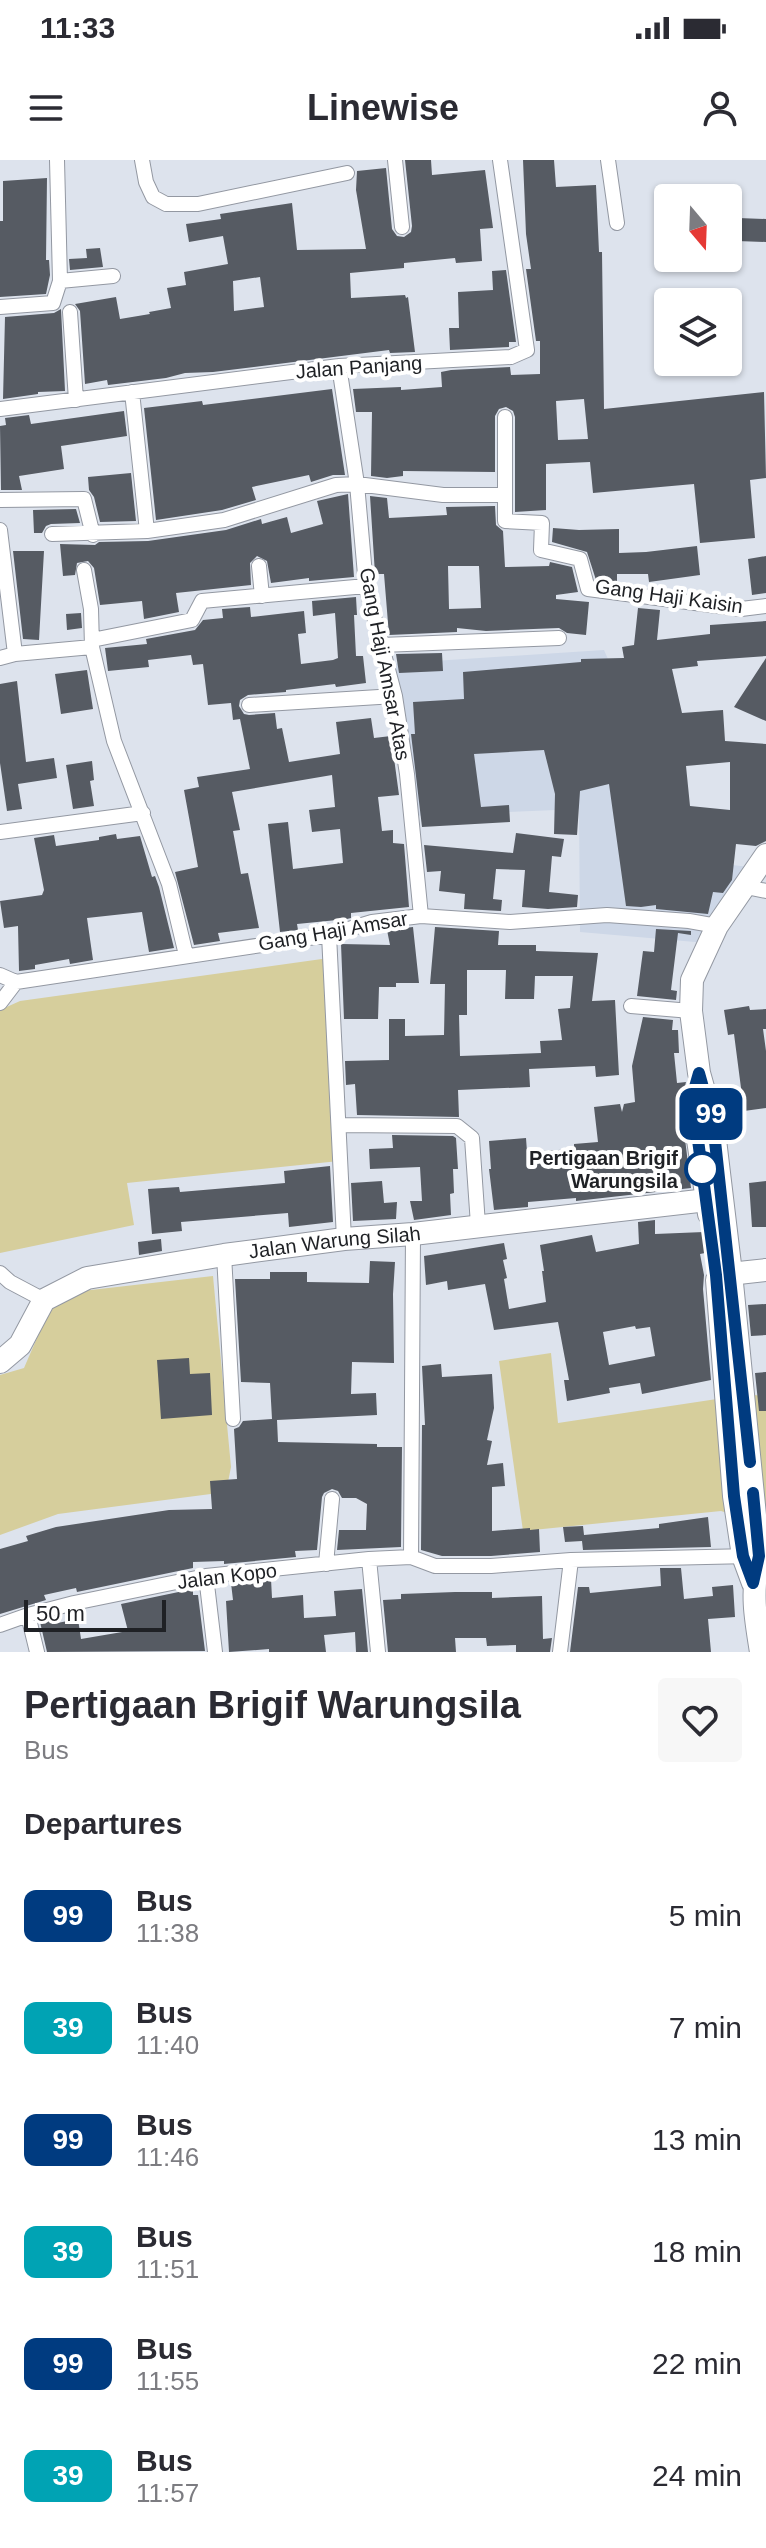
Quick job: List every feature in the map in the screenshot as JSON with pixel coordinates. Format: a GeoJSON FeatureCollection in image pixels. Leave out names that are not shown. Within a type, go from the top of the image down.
{"type":"FeatureCollection","features":[{"type":"Feature","properties":{"kind":"main road"},"geometry":{"type":"LineString","coordinates":[[761,1652],[755,1614],[760,1582],[751,1556],[713,1123],[699,1073],[691,1011],[692,980],[717,926],[756,889],[766,855]]}},
{"type":"Feature","properties":{"kind":"main road"},"geometry":{"type":"LineString","coordinates":[[699,1073],[695,1087],[698,1140],[707,1200],[724,1274]]}},
{"type":"Feature","properties":{"kind":"main road","name":"Jalan Warung Silah"},"geometry":{"type":"LineString","coordinates":[[44,1300],[87,1278],[224,1255],[707,1200]]}},
{"type":"Feature","properties":{"kind":"main road"},"geometry":{"type":"LineString","coordinates":[[724,1274],[766,1270]]}},
{"type":"Feature","properties":{"kind":"main road"},"geometry":{"type":"LineString","coordinates":[[0,1362],[20,1345],[44,1300]]}},
{"type":"Feature","properties":{"kind":"street"},"geometry":{"type":"LineString","coordinates":[[0,307],[53,303],[60,281],[57,160]]}},
{"type":"Feature","properties":{"kind":"street"},"geometry":{"type":"LineString","coordinates":[[142,160],[146,182],[153,197],[166,204],[198,204],[347,173]]}},
{"type":"Feature","properties":{"kind":"street"},"geometry":{"type":"LineString","coordinates":[[395,160],[402,227]]}},
{"type":"Feature","properties":{"kind":"street","name":"Jalan Panjang"},"geometry":{"type":"LineString","coordinates":[[0,409],[339,366],[511,357],[527,350],[500,160]]}},
{"type":"Feature","properties":{"kind":"street"},"geometry":{"type":"LineString","coordinates":[[608,160],[617,223]]}},
{"type":"Feature","properties":{"kind":"street"},"geometry":{"type":"LineString","coordinates":[[60,281],[113,276]]}},
{"type":"Feature","properties":{"kind":"street"},"geometry":{"type":"LineString","coordinates":[[70,312],[76,400]]}},
{"type":"Feature","properties":{"kind":"street","name":"Gang Haji Amsar Atas"},"geometry":{"type":"LineString","coordinates":[[339,366],[357,484],[366,586],[395,696],[407,774],[421,916]]}},
{"type":"Feature","properties":{"kind":"street"},"geometry":{"type":"LineString","coordinates":[[132,392],[147,531]]}},
{"type":"Feature","properties":{"kind":"street","name":"Gang Haji Kaisin"},"geometry":{"type":"LineString","coordinates":[[505,417],[505,521],[542,523],[541,550],[580,559],[588,589],[741,609],[766,606]]}},
{"type":"Feature","properties":{"kind":"street"},"geometry":{"type":"LineString","coordinates":[[52,534],[147,531],[224,520],[336,485],[357,484],[443,495],[504,495]]}},
{"type":"Feature","properties":{"kind":"street"},"geometry":{"type":"LineString","coordinates":[[0,500],[84,499],[93,535]]}},
{"type":"Feature","properties":{"kind":"street"},"geometry":{"type":"LineString","coordinates":[[0,530],[15,654]]}},
{"type":"Feature","properties":{"kind":"street"},"geometry":{"type":"LineString","coordinates":[[259,566],[262,596]]}},
{"type":"Feature","properties":{"kind":"street"},"geometry":{"type":"LineString","coordinates":[[84,570],[91,609],[90,644],[114,741],[169,884],[186,955]]}},
{"type":"Feature","properties":{"kind":"street"},"geometry":{"type":"LineString","coordinates":[[0,658],[90,644],[192,620],[202,601],[366,586]]}},
{"type":"Feature","properties":{"kind":"street"},"geometry":{"type":"LineString","coordinates":[[381,645],[559,638]]}},
{"type":"Feature","properties":{"kind":"street"},"geometry":{"type":"LineString","coordinates":[[249,705],[395,696]]}},
{"type":"Feature","properties":{"kind":"street"},"geometry":{"type":"LineString","coordinates":[[0,832],[143,813]]}},
{"type":"Feature","properties":{"kind":"street","name":"Gang Haji Amsar"},"geometry":{"type":"LineString","coordinates":[[16,982],[329,935],[372,922],[421,916],[510,922],[607,915],[717,926]]}},
{"type":"Feature","properties":{"kind":"street"},"geometry":{"type":"LineString","coordinates":[[329,935],[344,1239]]}},
{"type":"Feature","properties":{"kind":"street"},"geometry":{"type":"LineString","coordinates":[[0,975],[16,982],[0,1003]]}},
{"type":"Feature","properties":{"kind":"street"},"geometry":{"type":"LineString","coordinates":[[631,1006],[691,1011]]}},
{"type":"Feature","properties":{"kind":"street"},"geometry":{"type":"LineString","coordinates":[[339,1125],[457,1126],[472,1138],[478,1225]]}},
{"type":"Feature","properties":{"kind":"street"},"geometry":{"type":"LineString","coordinates":[[411,1557],[413,1234]]}},
{"type":"Feature","properties":{"kind":"street"},"geometry":{"type":"LineString","coordinates":[[224,1255],[233,1419]]}},
{"type":"Feature","properties":{"kind":"street"},"geometry":{"type":"LineString","coordinates":[[0,1273],[10,1282],[44,1300]]}},
{"type":"Feature","properties":{"kind":"street"},"geometry":{"type":"LineString","coordinates":[[326,1564],[332,1499]]}},
{"type":"Feature","properties":{"kind":"street","name":"Jalan Kopo"},"geometry":{"type":"LineString","coordinates":[[0,1625],[109,1595],[206,1576],[369,1559],[411,1557],[435,1566],[491,1566],[571,1560],[751,1556]]}},
{"type":"Feature","properties":{"kind":"street"},"geometry":{"type":"LineString","coordinates":[[369,1559],[378,1652]]}},
{"type":"Feature","properties":{"kind":"street"},"geometry":{"type":"LineString","coordinates":[[560,1652],[571,1560]]}},
{"type":"Feature","properties":{"kind":"street"},"geometry":{"type":"LineString","coordinates":[[206,1576],[215,1652]]}},
{"type":"Feature","properties":{"kind":"street"},"geometry":{"type":"LineString","coordinates":[[28,1615],[37,1652]]}},
{"type":"Feature","properties":{"kind":"shaded area"},"geometry":{"type":"Polygon","coordinates":[[[604,650],[634,718],[654,856],[758,868],[718,944],[580,932],[579,809],[411,816],[388,664],[604,650]]]}},
{"type":"Feature","properties":{"kind":"shaded area"},"geometry":{"type":"Polygon","coordinates":[[[329,958],[339,1161],[127,1183],[134,1225],[0,1253],[0,1010],[20,1001],[329,958]]]}},
{"type":"Feature","properties":{"kind":"shaded area"},"geometry":{"type":"Polygon","coordinates":[[[213,1276],[231,1467],[226,1492],[58,1514],[0,1535],[0,1375],[24,1368],[56,1294],[213,1276]]]}},
{"type":"Feature","properties":{"kind":"shaded area"},"geometry":{"type":"Polygon","coordinates":[[[551,1353],[558,1423],[750,1394],[766,1397],[766,1525],[721,1511],[523,1531],[499,1361],[551,1353]]]}},
{"type":"Feature","properties":{"kind":"building"},"geometry":{"type":"Polygon","coordinates":[[[405,160],[431,160],[432,175],[485,170],[493,228],[480,229],[482,261],[456,263],[455,258],[404,263],[404,268],[350,273],[351,298],[408,297],[415,352],[390,353],[389,350],[108,385],[107,380],[85,384],[80,311],[75,304],[116,297],[120,319],[150,314],[171,308],[167,288],[186,285],[184,272],[228,264],[223,236],[189,242],[186,224],[221,219],[220,214],[292,203],[297,250],[366,249],[356,190],[357,171],[386,168],[392,229],[397,236],[404,237],[411,232],[405,160]],[[260,277],[233,281],[234,311],[264,307],[260,277]]]}},
{"type":"Feature","properties":{"kind":"building"},"geometry":{"type":"Polygon","coordinates":[[[523,160],[554,160],[556,187],[596,185],[599,252],[602,252],[604,409],[764,392],[766,478],[750,480],[755,538],[700,543],[694,484],[593,493],[590,462],[546,464],[546,510],[515,512],[515,417],[513,411],[506,407],[499,409],[495,416],[495,472],[403,471],[403,476],[371,476],[372,412],[356,412],[353,389],[442,387],[441,372],[451,370],[510,367],[511,375],[540,374],[540,341],[536,341],[526,269],[531,269],[526,234],[523,160]],[[584,399],[556,401],[558,440],[588,439],[584,399]]]}},
{"type":"Feature","properties":{"kind":"building"},"geometry":{"type":"Polygon","coordinates":[[[47,178],[46,260],[49,260],[50,275],[46,294],[0,297],[3,181],[47,178]]]}},
{"type":"Feature","properties":{"kind":"building"},"geometry":{"type":"Polygon","coordinates":[[[742,218],[766,219],[766,242],[742,241],[742,218]]]}},
{"type":"Feature","properties":{"kind":"building"},"geometry":{"type":"Polygon","coordinates":[[[100,248],[103,267],[70,270],[69,259],[87,258],[86,249],[100,248]]]}},
{"type":"Feature","properties":{"kind":"building"},"geometry":{"type":"Polygon","coordinates":[[[506,270],[516,342],[509,342],[509,347],[450,350],[449,328],[459,328],[458,292],[493,290],[492,271],[506,270]]]}},
{"type":"Feature","properties":{"kind":"building"},"geometry":{"type":"Polygon","coordinates":[[[61,309],[65,391],[38,392],[3,399],[5,317],[54,313],[61,309]]]}},
{"type":"Feature","properties":{"kind":"building"},"geometry":{"type":"Polygon","coordinates":[[[332,389],[345,475],[333,475],[311,482],[309,475],[252,487],[256,500],[222,510],[156,520],[144,408],[202,401],[203,405],[332,389]]]}},
{"type":"Feature","properties":{"kind":"building"},"geometry":{"type":"Polygon","coordinates":[[[124,411],[127,436],[61,446],[64,469],[19,476],[22,490],[1,490],[0,426],[6,425],[5,418],[29,415],[31,424],[124,411]]]}},
{"type":"Feature","properties":{"kind":"building"},"geometry":{"type":"Polygon","coordinates":[[[131,473],[136,521],[100,522],[88,477],[131,473]]]}},
{"type":"Feature","properties":{"kind":"building"},"geometry":{"type":"Polygon","coordinates":[[[348,494],[354,577],[271,583],[267,561],[257,556],[250,563],[251,585],[176,593],[179,612],[144,619],[142,601],[100,605],[94,568],[88,561],[77,563],[75,575],[63,576],[60,544],[148,541],[226,530],[261,519],[262,524],[287,517],[291,533],[323,524],[317,501],[348,494]]]}},
{"type":"Feature","properties":{"kind":"building"},"geometry":{"type":"Polygon","coordinates":[[[370,496],[387,498],[389,518],[447,515],[446,507],[495,506],[496,525],[503,531],[505,567],[549,566],[550,562],[572,567],[578,592],[556,595],[556,599],[589,602],[586,635],[567,633],[559,628],[486,631],[457,628],[457,632],[389,635],[384,574],[375,574],[370,496]],[[448,566],[449,609],[481,608],[479,566],[448,566]]]}},
{"type":"Feature","properties":{"kind":"building"},"geometry":{"type":"Polygon","coordinates":[[[76,509],[80,523],[51,524],[42,533],[34,533],[33,510],[76,509]]]}},
{"type":"Feature","properties":{"kind":"building"},"geometry":{"type":"Polygon","coordinates":[[[553,528],[619,529],[619,553],[697,546],[700,575],[649,582],[648,574],[617,574],[617,583],[596,580],[587,552],[552,542],[553,528]]]}},
{"type":"Feature","properties":{"kind":"building"},"geometry":{"type":"Polygon","coordinates":[[[13,551],[44,551],[39,640],[23,639],[13,551]]]}},
{"type":"Feature","properties":{"kind":"building"},"geometry":{"type":"Polygon","coordinates":[[[766,556],[766,593],[752,595],[748,559],[766,556]]]}},
{"type":"Feature","properties":{"kind":"building"},"geometry":{"type":"Polygon","coordinates":[[[356,597],[356,656],[363,656],[366,683],[248,695],[240,700],[239,706],[244,714],[249,715],[275,713],[277,729],[282,728],[289,762],[340,754],[336,722],[371,718],[374,738],[391,736],[399,795],[378,797],[382,831],[393,830],[393,843],[404,844],[409,907],[351,913],[351,918],[297,924],[298,930],[280,932],[268,824],[288,822],[293,869],[343,863],[340,829],[312,832],[309,810],[335,807],[332,775],[232,792],[240,830],[233,831],[241,874],[248,873],[259,928],[218,933],[220,941],[194,945],[175,872],[198,867],[184,790],[199,787],[197,777],[250,769],[240,719],[233,720],[231,703],[208,705],[203,664],[193,665],[191,655],[148,660],[149,667],[108,671],[105,648],[147,644],[146,639],[195,630],[203,620],[223,618],[222,609],[250,607],[251,617],[304,611],[306,633],[298,634],[301,664],[333,660],[338,658],[335,613],[313,616],[312,601],[356,597]]]}},
{"type":"Feature","properties":{"kind":"building"},"geometry":{"type":"Polygon","coordinates":[[[638,608],[660,610],[657,640],[710,634],[710,625],[766,621],[766,656],[697,661],[698,666],[672,669],[682,713],[723,710],[725,741],[766,744],[766,841],[756,846],[736,844],[732,880],[723,893],[713,892],[708,914],[656,909],[656,905],[626,906],[609,784],[580,791],[577,835],[554,834],[555,794],[544,750],[474,754],[481,807],[509,805],[510,822],[422,827],[411,734],[415,734],[413,702],[464,699],[463,672],[581,662],[581,659],[624,658],[622,647],[634,645],[638,608]],[[730,762],[686,766],[690,806],[730,810],[730,762]]]}},
{"type":"Feature","properties":{"kind":"building"},"geometry":{"type":"Polygon","coordinates":[[[81,613],[82,628],[67,630],[66,614],[81,613]]]}},
{"type":"Feature","properties":{"kind":"building"},"geometry":{"type":"Polygon","coordinates":[[[442,653],[443,671],[399,673],[396,654],[442,653]]]}},
{"type":"Feature","properties":{"kind":"building"},"geometry":{"type":"Polygon","coordinates":[[[766,658],[766,721],[734,707],[766,658]]]}},
{"type":"Feature","properties":{"kind":"building"},"geometry":{"type":"Polygon","coordinates":[[[87,670],[93,709],[61,714],[55,674],[87,670]]]}},
{"type":"Feature","properties":{"kind":"building"},"geometry":{"type":"Polygon","coordinates":[[[17,681],[26,762],[54,758],[57,778],[18,784],[22,809],[7,811],[0,763],[0,684],[17,681]]]}},
{"type":"Feature","properties":{"kind":"building"},"geometry":{"type":"Polygon","coordinates":[[[92,761],[94,780],[90,781],[94,806],[73,809],[66,765],[92,761]]]}},
{"type":"Feature","properties":{"kind":"building"},"geometry":{"type":"Polygon","coordinates":[[[516,833],[564,839],[561,857],[552,856],[549,892],[578,895],[577,907],[522,907],[525,870],[496,869],[493,899],[502,900],[501,911],[464,909],[465,894],[439,891],[441,871],[427,872],[424,845],[513,853],[516,833]]]}},
{"type":"Feature","properties":{"kind":"building"},"geometry":{"type":"Polygon","coordinates":[[[116,834],[117,839],[140,836],[152,877],[155,876],[159,887],[174,948],[149,952],[142,912],[87,918],[93,960],[70,964],[69,959],[19,971],[18,926],[4,928],[0,901],[42,895],[44,890],[34,838],[54,835],[56,846],[99,840],[99,837],[116,834]]]}},
{"type":"Feature","properties":{"kind":"building"},"geometry":{"type":"Polygon","coordinates":[[[413,927],[419,983],[379,987],[378,1019],[344,1019],[341,944],[390,945],[387,930],[413,927]]]}},
{"type":"Feature","properties":{"kind":"building"},"geometry":{"type":"Polygon","coordinates":[[[435,927],[499,931],[498,945],[536,945],[536,951],[598,953],[592,1001],[615,1000],[619,1075],[596,1077],[595,1066],[529,1069],[530,1087],[458,1090],[459,1117],[357,1115],[355,1084],[346,1085],[345,1061],[389,1060],[389,1019],[405,1019],[405,1036],[444,1035],[445,984],[430,984],[435,927]],[[467,970],[467,1015],[459,1015],[460,1056],[541,1053],[540,1041],[562,1040],[558,1009],[570,1008],[573,976],[535,976],[534,999],[505,999],[506,970],[467,970]]]}},
{"type":"Feature","properties":{"kind":"building"},"geometry":{"type":"Polygon","coordinates":[[[656,929],[691,931],[691,935],[678,933],[671,990],[677,991],[676,1000],[637,996],[643,951],[654,952],[656,929]]]}},
{"type":"Feature","properties":{"kind":"building"},"geometry":{"type":"Polygon","coordinates":[[[749,1006],[750,1010],[766,1009],[766,1029],[763,1029],[766,1108],[744,1111],[734,1034],[728,1035],[724,1010],[749,1006]]]}},
{"type":"Feature","properties":{"kind":"building"},"geometry":{"type":"Polygon","coordinates":[[[643,1017],[673,1020],[672,1030],[678,1030],[679,1053],[674,1053],[677,1083],[686,1082],[680,1098],[691,1188],[576,1201],[576,1198],[528,1202],[528,1207],[494,1210],[489,1141],[526,1138],[527,1152],[574,1149],[574,1144],[598,1142],[594,1107],[620,1104],[622,1112],[624,1104],[635,1102],[632,1066],[643,1017]]]}},
{"type":"Feature","properties":{"kind":"building"},"geometry":{"type":"Polygon","coordinates":[[[392,1135],[456,1138],[458,1169],[453,1169],[451,1215],[414,1220],[410,1201],[422,1201],[420,1167],[370,1169],[369,1149],[393,1148],[392,1135]]]}},
{"type":"Feature","properties":{"kind":"building"},"geometry":{"type":"Polygon","coordinates":[[[330,1166],[333,1222],[289,1227],[288,1213],[181,1222],[182,1231],[152,1234],[148,1189],[179,1187],[180,1192],[285,1183],[284,1171],[330,1166]]]}},
{"type":"Feature","properties":{"kind":"building"},"geometry":{"type":"Polygon","coordinates":[[[382,1181],[384,1203],[397,1202],[396,1219],[353,1221],[351,1183],[382,1181]]]}},
{"type":"Feature","properties":{"kind":"building"},"geometry":{"type":"Polygon","coordinates":[[[766,1181],[766,1227],[752,1227],[749,1183],[766,1181]]]}},
{"type":"Feature","properties":{"kind":"building"},"geometry":{"type":"Polygon","coordinates":[[[655,1220],[655,1234],[704,1232],[705,1253],[700,1254],[711,1380],[642,1394],[640,1383],[609,1388],[610,1393],[567,1401],[564,1380],[569,1380],[558,1322],[494,1330],[485,1284],[448,1290],[447,1281],[426,1285],[424,1256],[504,1243],[507,1259],[503,1260],[507,1278],[504,1279],[509,1309],[546,1302],[540,1245],[592,1235],[596,1252],[639,1244],[638,1222],[655,1220]],[[635,1326],[603,1332],[609,1365],[655,1356],[650,1327],[636,1329],[635,1326]]]}},
{"type":"Feature","properties":{"kind":"building"},"geometry":{"type":"Polygon","coordinates":[[[161,1239],[162,1251],[139,1255],[138,1242],[161,1239]]]}},
{"type":"Feature","properties":{"kind":"building"},"geometry":{"type":"Polygon","coordinates":[[[370,1261],[395,1262],[394,1363],[352,1362],[351,1394],[376,1393],[377,1415],[277,1420],[278,1442],[402,1447],[401,1547],[337,1550],[339,1530],[366,1530],[367,1504],[356,1498],[342,1498],[338,1491],[332,1489],[322,1497],[317,1550],[295,1551],[296,1557],[224,1564],[224,1561],[193,1562],[193,1568],[77,1592],[76,1588],[44,1595],[46,1600],[0,1614],[0,1549],[28,1541],[26,1536],[56,1527],[169,1510],[212,1509],[210,1481],[237,1479],[234,1429],[243,1421],[272,1419],[270,1383],[241,1382],[235,1279],[270,1279],[270,1272],[307,1272],[307,1282],[369,1283],[370,1261]]]}},
{"type":"Feature","properties":{"kind":"building"},"geometry":{"type":"Polygon","coordinates":[[[766,1304],[766,1335],[751,1336],[748,1305],[766,1304]]]}},
{"type":"Feature","properties":{"kind":"building"},"geometry":{"type":"Polygon","coordinates":[[[189,1358],[190,1374],[210,1373],[212,1415],[161,1419],[157,1360],[189,1358]]]}},
{"type":"Feature","properties":{"kind":"building"},"geometry":{"type":"Polygon","coordinates":[[[441,1364],[442,1377],[492,1374],[494,1408],[487,1440],[492,1441],[487,1465],[503,1463],[505,1486],[492,1487],[492,1531],[539,1529],[540,1552],[442,1556],[421,1550],[422,1425],[425,1425],[422,1366],[441,1364]]]}},
{"type":"Feature","properties":{"kind":"building"},"geometry":{"type":"Polygon","coordinates":[[[766,1372],[766,1411],[759,1411],[755,1373],[766,1372]]]}},
{"type":"Feature","properties":{"kind":"building"},"geometry":{"type":"Polygon","coordinates":[[[708,1517],[711,1547],[583,1550],[582,1541],[565,1542],[563,1527],[583,1526],[584,1535],[659,1528],[659,1524],[708,1517]]]}},
{"type":"Feature","properties":{"kind":"building"},"geometry":{"type":"Polygon","coordinates":[[[660,1568],[681,1568],[684,1599],[713,1596],[712,1587],[733,1585],[735,1617],[708,1619],[711,1652],[570,1652],[578,1587],[589,1587],[590,1593],[661,1586],[660,1568]]]}},
{"type":"Feature","properties":{"kind":"building"},"geometry":{"type":"Polygon","coordinates":[[[271,1579],[272,1598],[303,1595],[304,1618],[336,1616],[334,1591],[362,1589],[368,1652],[356,1652],[355,1632],[324,1635],[326,1652],[269,1652],[269,1649],[229,1652],[226,1601],[233,1600],[231,1583],[271,1579]]]}},
{"type":"Feature","properties":{"kind":"building"},"geometry":{"type":"Polygon","coordinates":[[[193,1589],[193,1595],[198,1595],[205,1651],[47,1652],[40,1622],[51,1619],[52,1624],[78,1619],[81,1639],[128,1631],[121,1604],[193,1589]]]}},
{"type":"Feature","properties":{"kind":"building"},"geometry":{"type":"Polygon","coordinates":[[[492,1592],[492,1598],[542,1596],[543,1639],[552,1638],[550,1652],[516,1652],[516,1645],[487,1646],[486,1638],[455,1638],[456,1652],[388,1652],[383,1600],[401,1599],[401,1594],[492,1592]]]}},
{"type":"Feature","properties":{"kind":"bus line","name":"99"},"geometry":{"type":"LineString","coordinates":[[750,1462],[713,1123],[699,1073],[695,1087],[698,1140],[716,1275],[734,1496],[743,1556],[753,1583],[759,1556],[753,1493]]}},
{"type":"Feature","properties":{"kind":"place","name":"Pertigaan Brigif Warungsila"},"geometry":{"type":"Point","coordinates":[702,1169]}}]}
